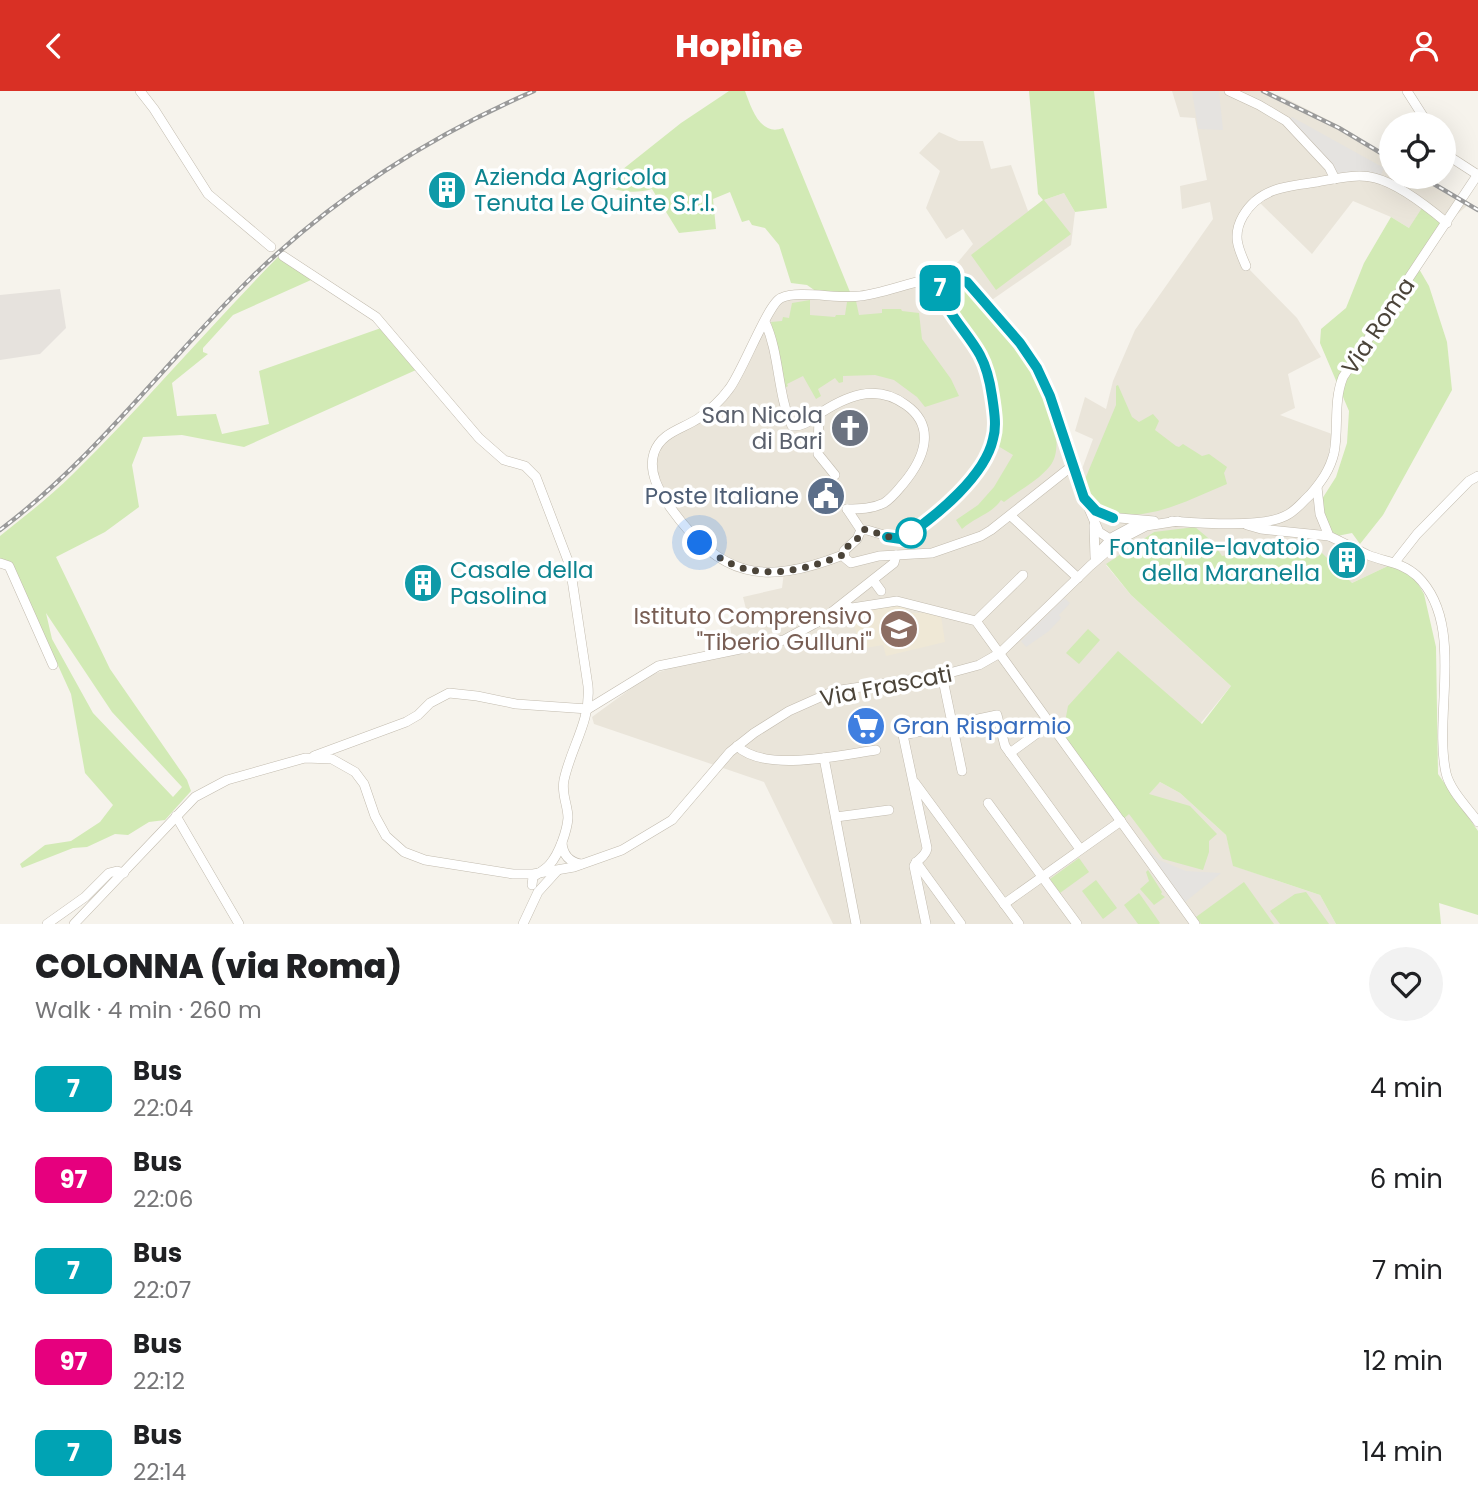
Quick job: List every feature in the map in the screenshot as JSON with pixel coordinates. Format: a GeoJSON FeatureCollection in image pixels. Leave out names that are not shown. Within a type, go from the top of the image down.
{"type":"FeatureCollection","features":[{"type":"Feature","properties":{"kind":"street"},"geometry":{"type":"LineString","coordinates":[[140,91],[208,194],[271,247]]}},
{"type":"Feature","properties":{"kind":"street"},"geometry":{"type":"LineString","coordinates":[[1229,91],[1286,121],[1329,167],[1335,179]]}},
{"type":"Feature","properties":{"kind":"street"},"geometry":{"type":"LineString","coordinates":[[1407,91],[1420,112]]}},
{"type":"Feature","properties":{"kind":"street"},"geometry":{"type":"LineString","coordinates":[[1456,161],[1478,175]]}},
{"type":"Feature","properties":{"kind":"street","name":"Via Roma"},"geometry":{"type":"LineString","coordinates":[[1113,540],[1134,525],[1154,521],[1264,522],[1294,511],[1317,487],[1333,458],[1337,398],[1344,375],[1478,175]]}},
{"type":"Feature","properties":{"kind":"street"},"geometry":{"type":"LineString","coordinates":[[1246,266],[1236,243],[1241,219],[1256,199],[1277,189],[1335,179],[1371,177],[1384,181],[1430,209],[1447,223]]}},
{"type":"Feature","properties":{"kind":"street"},"geometry":{"type":"LineString","coordinates":[[283,256],[376,317],[479,438],[504,460],[524,466],[536,477],[570,566],[589,709],[564,780],[563,793],[568,818],[552,861],[533,877],[530,907]]}},
{"type":"Feature","properties":{"kind":"street"},"geometry":{"type":"LineString","coordinates":[[861,530],[901,539],[908,535],[959,492],[982,463],[994,438],[988,373],[980,354],[942,297],[940,287],[948,278]]}},
{"type":"Feature","properties":{"kind":"street"},"geometry":{"type":"LineString","coordinates":[[844,556],[784,572],[761,572],[732,566],[691,534],[664,499],[654,477],[653,459],[659,442],[701,417],[725,394],[736,380],[774,303],[784,296],[861,296],[929,280],[958,278],[967,282],[1029,355],[1050,396],[1072,466],[1100,534],[1113,540],[1146,526],[1178,521]]}},
{"type":"Feature","properties":{"kind":"street"},"geometry":{"type":"LineString","coordinates":[[765,322],[791,425],[801,426],[849,397],[874,393],[896,398],[917,415],[926,433],[925,447],[916,465],[891,497],[872,507],[847,509],[861,530]]}},
{"type":"Feature","properties":{"kind":"street"},"geometry":{"type":"LineString","coordinates":[[819,414],[818,454],[835,475]]}},
{"type":"Feature","properties":{"kind":"street"},"geometry":{"type":"LineString","coordinates":[[861,530],[857,539],[844,549],[844,556],[852,563],[876,557],[932,552],[981,536],[1011,516],[1072,466]]}},
{"type":"Feature","properties":{"kind":"street"},"geometry":{"type":"LineString","coordinates":[[1395,562],[1434,516],[1469,481],[1478,476]]}},
{"type":"Feature","properties":{"kind":"street"},"geometry":{"type":"LineString","coordinates":[[1317,487],[1320,514],[1329,536]]}},
{"type":"Feature","properties":{"kind":"street"},"geometry":{"type":"LineString","coordinates":[[1084,498],[1096,511],[1113,518],[1154,521]]}},
{"type":"Feature","properties":{"kind":"street"},"geometry":{"type":"LineString","coordinates":[[1011,516],[1078,578]]}},
{"type":"Feature","properties":{"kind":"street"},"geometry":{"type":"LineString","coordinates":[[1113,518],[1113,540]]}},
{"type":"Feature","properties":{"kind":"street"},"geometry":{"type":"LineString","coordinates":[[1238,523],[1261,529],[1329,536],[1371,556],[1395,562],[1416,575],[1438,614],[1444,636],[1445,771],[1448,781],[1478,822]]}},
{"type":"Feature","properties":{"kind":"street"},"geometry":{"type":"LineString","coordinates":[[1092,562],[1096,544],[1094,524]]}},
{"type":"Feature","properties":{"kind":"street","name":"Via Frascati"},"geometry":{"type":"LineString","coordinates":[[513,874],[558,871],[593,862],[632,845],[669,822],[737,746],[789,711],[834,691],[967,670],[1000,653],[1078,578],[1113,540]]}},
{"type":"Feature","properties":{"kind":"street"},"geometry":{"type":"LineString","coordinates":[[74,924],[176,815],[195,797],[224,781],[313,757],[406,722],[430,703],[449,694],[516,704],[589,709],[659,666],[675,660],[784,640],[805,630],[843,605],[895,562],[896,555]]}},
{"type":"Feature","properties":{"kind":"street"},"geometry":{"type":"LineString","coordinates":[[0,563],[5,563],[11,571],[53,665]]}},
{"type":"Feature","properties":{"kind":"street"},"geometry":{"type":"LineString","coordinates":[[976,621],[1023,575]]}},
{"type":"Feature","properties":{"kind":"street"},"geometry":{"type":"LineString","coordinates":[[873,580],[881,591]]}},
{"type":"Feature","properties":{"kind":"street"},"geometry":{"type":"LineString","coordinates":[[843,605],[852,608],[897,601],[976,621],[1195,924]]}},
{"type":"Feature","properties":{"kind":"street"},"geometry":{"type":"LineString","coordinates":[[942,675],[962,771]]}},
{"type":"Feature","properties":{"kind":"street"},"geometry":{"type":"LineString","coordinates":[[926,924],[914,866],[925,855],[927,848],[903,735],[997,715],[1005,746],[1080,849]]}},
{"type":"Feature","properties":{"kind":"street"},"geometry":{"type":"LineString","coordinates":[[1010,753],[1051,723]]}},
{"type":"Feature","properties":{"kind":"street"},"geometry":{"type":"LineString","coordinates":[[737,746],[745,753],[768,760],[824,758],[876,750]]}},
{"type":"Feature","properties":{"kind":"street"},"geometry":{"type":"LineString","coordinates":[[313,757],[338,761],[360,777],[384,833],[405,853],[425,860],[525,877],[532,885]]}},
{"type":"Feature","properties":{"kind":"street"},"geometry":{"type":"LineString","coordinates":[[824,758],[856,924]]}},
{"type":"Feature","properties":{"kind":"street"},"geometry":{"type":"LineString","coordinates":[[912,779],[1019,924]]}},
{"type":"Feature","properties":{"kind":"street"},"geometry":{"type":"LineString","coordinates":[[988,803],[1077,924]]}},
{"type":"Feature","properties":{"kind":"street"},"geometry":{"type":"LineString","coordinates":[[836,817],[889,810]]}},
{"type":"Feature","properties":{"kind":"street"},"geometry":{"type":"LineString","coordinates":[[176,815],[239,924]]}},
{"type":"Feature","properties":{"kind":"street"},"geometry":{"type":"LineString","coordinates":[[1004,904],[1121,821]]}},
{"type":"Feature","properties":{"kind":"street"},"geometry":{"type":"LineString","coordinates":[[562,837],[562,849],[568,858],[580,864],[593,862]]}},
{"type":"Feature","properties":{"kind":"street"},"geometry":{"type":"LineString","coordinates":[[916,862],[961,924]]}},
{"type":"Feature","properties":{"kind":"street"},"geometry":{"type":"LineString","coordinates":[[523,924],[543,885],[558,871]]}},
{"type":"Feature","properties":{"kind":"street"},"geometry":{"type":"LineString","coordinates":[[47,924],[85,897],[110,872],[124,873]]}},
{"type":"Feature","properties":{"kind":"street"},"geometry":{"type":"LineString","coordinates":[[538,874],[543,877],[543,885]]}},
{"type":"Feature","properties":{"kind":"shaded area"},"geometry":{"type":"Polygon","coordinates":[[[1172,91],[1265,91],[1283,97],[1340,126],[1379,150],[1379,189],[1443,189],[1469,204],[1447,223],[1409,228],[1353,201],[1312,254],[1256,199],[1238,225],[1246,266],[1297,318],[1321,357],[1288,374],[1295,408],[1280,415],[1332,434],[1322,490],[1327,521],[1348,543],[1390,565],[1352,583],[1253,550],[1222,557],[1213,542],[1154,532],[1106,565],[1131,595],[1231,686],[1121,821],[1160,782],[1180,793],[1226,835],[1234,866],[1320,895],[1336,924],[833,924],[764,782],[594,724],[592,717],[648,676],[694,660],[734,654],[730,625],[749,621],[743,597],[782,588],[784,572],[757,571],[702,545],[654,477],[657,446],[715,404],[765,322],[786,296],[848,297],[938,279],[939,272],[958,262],[973,244],[963,229],[946,239],[926,208],[940,171],[919,153],[939,132],[959,141],[983,141],[991,169],[1011,165],[1028,211],[1044,200],[1064,193],[1075,212],[1071,245],[986,304],[1029,355],[1078,480],[1093,439],[1075,431],[1085,397],[1106,409],[1113,381],[1135,330],[1213,219],[1210,202],[1182,209],[1180,186],[1207,180],[1195,118],[1180,117],[1172,91]]]}},
{"type":"Feature","properties":{"kind":"shaded area"},"geometry":{"type":"Polygon","coordinates":[[[1192,91],[1219,91],[1223,130],[1198,129],[1192,91]]]}},
{"type":"Feature","properties":{"kind":"shaded area"},"geometry":{"type":"Polygon","coordinates":[[[1292,117],[1379,165],[1379,174],[1369,172],[1335,179],[1286,122],[1292,117]]]}},
{"type":"Feature","properties":{"kind":"shaded area"},"geometry":{"type":"Polygon","coordinates":[[[60,289],[66,328],[40,354],[0,360],[0,295],[60,289]]]}},
{"type":"Feature","properties":{"kind":"shaded area"},"geometry":{"type":"Polygon","coordinates":[[[1064,598],[1070,603],[1059,615],[1061,618],[1049,631],[1026,647],[1021,641],[1064,598]]]}},
{"type":"Feature","properties":{"kind":"shaded area","name":"Istituto Comprensivo \"Tiberio Gulluni\""},"geometry":{"type":"Polygon","coordinates":[[[904,604],[907,613],[941,615],[945,642],[886,656],[883,645],[860,649],[851,611],[904,604]]]}},
{"type":"Feature","properties":{"kind":"shaded area"},"geometry":{"type":"Polygon","coordinates":[[[1144,845],[1159,860],[1186,871],[1221,873],[1185,902],[1144,845]]]}},
{"type":"Feature","properties":{"kind":"green space"},"geometry":{"type":"Polygon","coordinates":[[[729,91],[745,91],[762,124],[775,130],[783,128],[850,292],[817,292],[807,285],[791,283],[779,245],[765,228],[752,225],[749,220],[742,222],[730,192],[713,199],[716,229],[679,233],[652,189],[627,191],[603,185],[681,123],[729,91]]]}},
{"type":"Feature","properties":{"kind":"green space"},"geometry":{"type":"Polygon","coordinates":[[[1029,91],[1094,91],[1107,208],[1075,212],[1064,193],[1044,200],[1071,234],[996,290],[971,255],[1043,200],[1038,194],[1029,91]]]}},
{"type":"Feature","properties":{"kind":"green space"},"geometry":{"type":"Polygon","coordinates":[[[1422,208],[1442,223],[1415,262],[1429,286],[1447,342],[1452,390],[1383,515],[1360,544],[1352,533],[1337,536],[1325,525],[1322,499],[1336,477],[1347,443],[1349,411],[1320,343],[1321,329],[1346,308],[1364,263],[1391,217],[1409,228],[1422,208]]]}},
{"type":"Feature","properties":{"kind":"green space"},"geometry":{"type":"Polygon","coordinates":[[[279,256],[311,280],[233,315],[203,348],[203,352],[208,354],[172,383],[177,416],[216,414],[222,434],[269,424],[259,371],[381,328],[416,370],[244,447],[182,435],[143,437],[132,465],[139,507],[105,532],[56,557],[110,669],[187,780],[191,791],[165,820],[149,822],[128,835],[115,834],[87,847],[73,848],[22,868],[20,864],[45,845],[71,841],[100,822],[113,805],[85,773],[71,694],[32,608],[0,560],[0,536],[73,474],[279,256]],[[46,613],[52,639],[93,713],[173,797],[182,787],[112,712],[46,613]]]}},
{"type":"Feature","properties":{"kind":"green space"},"geometry":{"type":"Polygon","coordinates":[[[951,281],[960,282],[1005,329],[1026,356],[1049,404],[1056,439],[1055,454],[1045,471],[962,529],[956,520],[978,505],[994,487],[1013,455],[998,446],[1002,425],[997,385],[980,348],[946,297],[946,286],[951,281]]]}},
{"type":"Feature","properties":{"kind":"green space"},"geometry":{"type":"Polygon","coordinates":[[[810,300],[810,315],[845,315],[847,302],[856,301],[859,315],[882,313],[882,309],[919,313],[922,339],[951,379],[959,396],[925,407],[917,397],[894,380],[875,375],[843,376],[843,382],[839,383],[835,378],[818,389],[821,396],[816,399],[803,376],[787,384],[785,388],[771,322],[782,321],[783,317],[789,318],[792,303],[810,300]]]}},
{"type":"Feature","properties":{"kind":"green space"},"geometry":{"type":"Polygon","coordinates":[[[1118,385],[1132,417],[1139,422],[1153,414],[1159,421],[1155,430],[1176,446],[1183,444],[1202,456],[1209,454],[1227,467],[1224,473],[1227,484],[1150,513],[1123,515],[1105,513],[1096,508],[1083,484],[1116,405],[1118,385]]]}},
{"type":"Feature","properties":{"kind":"green space"},"geometry":{"type":"Polygon","coordinates":[[[1195,527],[1213,542],[1222,556],[1253,550],[1314,545],[1352,583],[1390,565],[1413,575],[1424,594],[1436,647],[1438,774],[1478,831],[1478,915],[1439,903],[1441,924],[1336,924],[1320,895],[1233,866],[1226,835],[1180,793],[1160,782],[1149,794],[1190,806],[1217,834],[1209,841],[1209,852],[1203,870],[1163,859],[1129,814],[1121,821],[1062,738],[1068,706],[1118,651],[1202,724],[1231,686],[1131,595],[1106,564],[1154,532],[1195,527]]]}},
{"type":"Feature","properties":{"kind":"green space"},"geometry":{"type":"Polygon","coordinates":[[[1088,629],[1100,640],[1079,664],[1066,653],[1088,629]]]}},
{"type":"Feature","properties":{"kind":"green space"},"geometry":{"type":"Polygon","coordinates":[[[1079,858],[1089,872],[1060,893],[1050,879],[1079,858]]]}},
{"type":"Feature","properties":{"kind":"green space"},"geometry":{"type":"Polygon","coordinates":[[[1148,870],[1165,897],[1154,905],[1140,889],[1149,881],[1146,872],[1148,870]]]}},
{"type":"Feature","properties":{"kind":"green space"},"geometry":{"type":"Polygon","coordinates":[[[1096,880],[1117,908],[1103,919],[1082,891],[1096,880]]]}},
{"type":"Feature","properties":{"kind":"green space"},"geometry":{"type":"Polygon","coordinates":[[[1244,882],[1274,924],[1201,924],[1196,917],[1244,882]]]}},
{"type":"Feature","properties":{"kind":"green space"},"geometry":{"type":"Polygon","coordinates":[[[1306,892],[1329,924],[1280,924],[1270,911],[1295,894],[1306,892]]]}},
{"type":"Feature","properties":{"kind":"green space"},"geometry":{"type":"Polygon","coordinates":[[[1139,893],[1159,924],[1138,924],[1124,905],[1139,893]]]}},
{"type":"Feature","properties":{"kind":"railway"},"geometry":{"type":"LineString","coordinates":[[0,530],[68,472],[251,278],[315,221],[384,171],[420,149],[534,91]]}},
{"type":"Feature","properties":{"kind":"railway"},"geometry":{"type":"LineString","coordinates":[[1263,91],[1339,128],[1379,152]]}},
{"type":"Feature","properties":{"kind":"railway"},"geometry":{"type":"LineString","coordinates":[[1442,189],[1478,210]]}},
{"type":"Feature","properties":{"kind":"bus line","name":"7"},"geometry":{"type":"LineString","coordinates":[[887,537],[904,538],[959,492],[982,463],[994,438],[993,405],[986,370],[980,354],[942,297],[940,287],[948,278],[967,282],[1029,355],[1050,396],[1084,498],[1096,511],[1113,518]]}},
{"type":"Feature","properties":{"kind":"place","name":"Azienda Agricola Tenuta Le Quinte S.r.l."},"geometry":{"type":"Point","coordinates":[447,190]}},
{"type":"Feature","properties":{"kind":"place","name":"San Nicola di Bari"},"geometry":{"type":"Point","coordinates":[850,428]}},
{"type":"Feature","properties":{"kind":"place","name":"Poste Italiane"},"geometry":{"type":"Point","coordinates":[826,496]}},
{"type":"Feature","properties":{"kind":"place","name":"Fontanile-lavatoio della Maranella"},"geometry":{"type":"Point","coordinates":[1347,560]}},
{"type":"Feature","properties":{"kind":"place","name":"Casale della Pasolina"},"geometry":{"type":"Point","coordinates":[423,583]}},
{"type":"Feature","properties":{"kind":"place","name":"Istituto Comprensivo \"Tiberio Gulluni\""},"geometry":{"type":"Point","coordinates":[899,629]}},
{"type":"Feature","properties":{"kind":"place","name":"Gran Risparmio"},"geometry":{"type":"Point","coordinates":[866,726]}},
{"type":"Feature","properties":{"kind":"route"},"geometry":{"type":"LineString","coordinates":[[700,543],[735,567],[761,572],[781,572],[808,567],[843,555],[844,549],[856,541],[863,529],[896,539],[911,533]]}}]}
